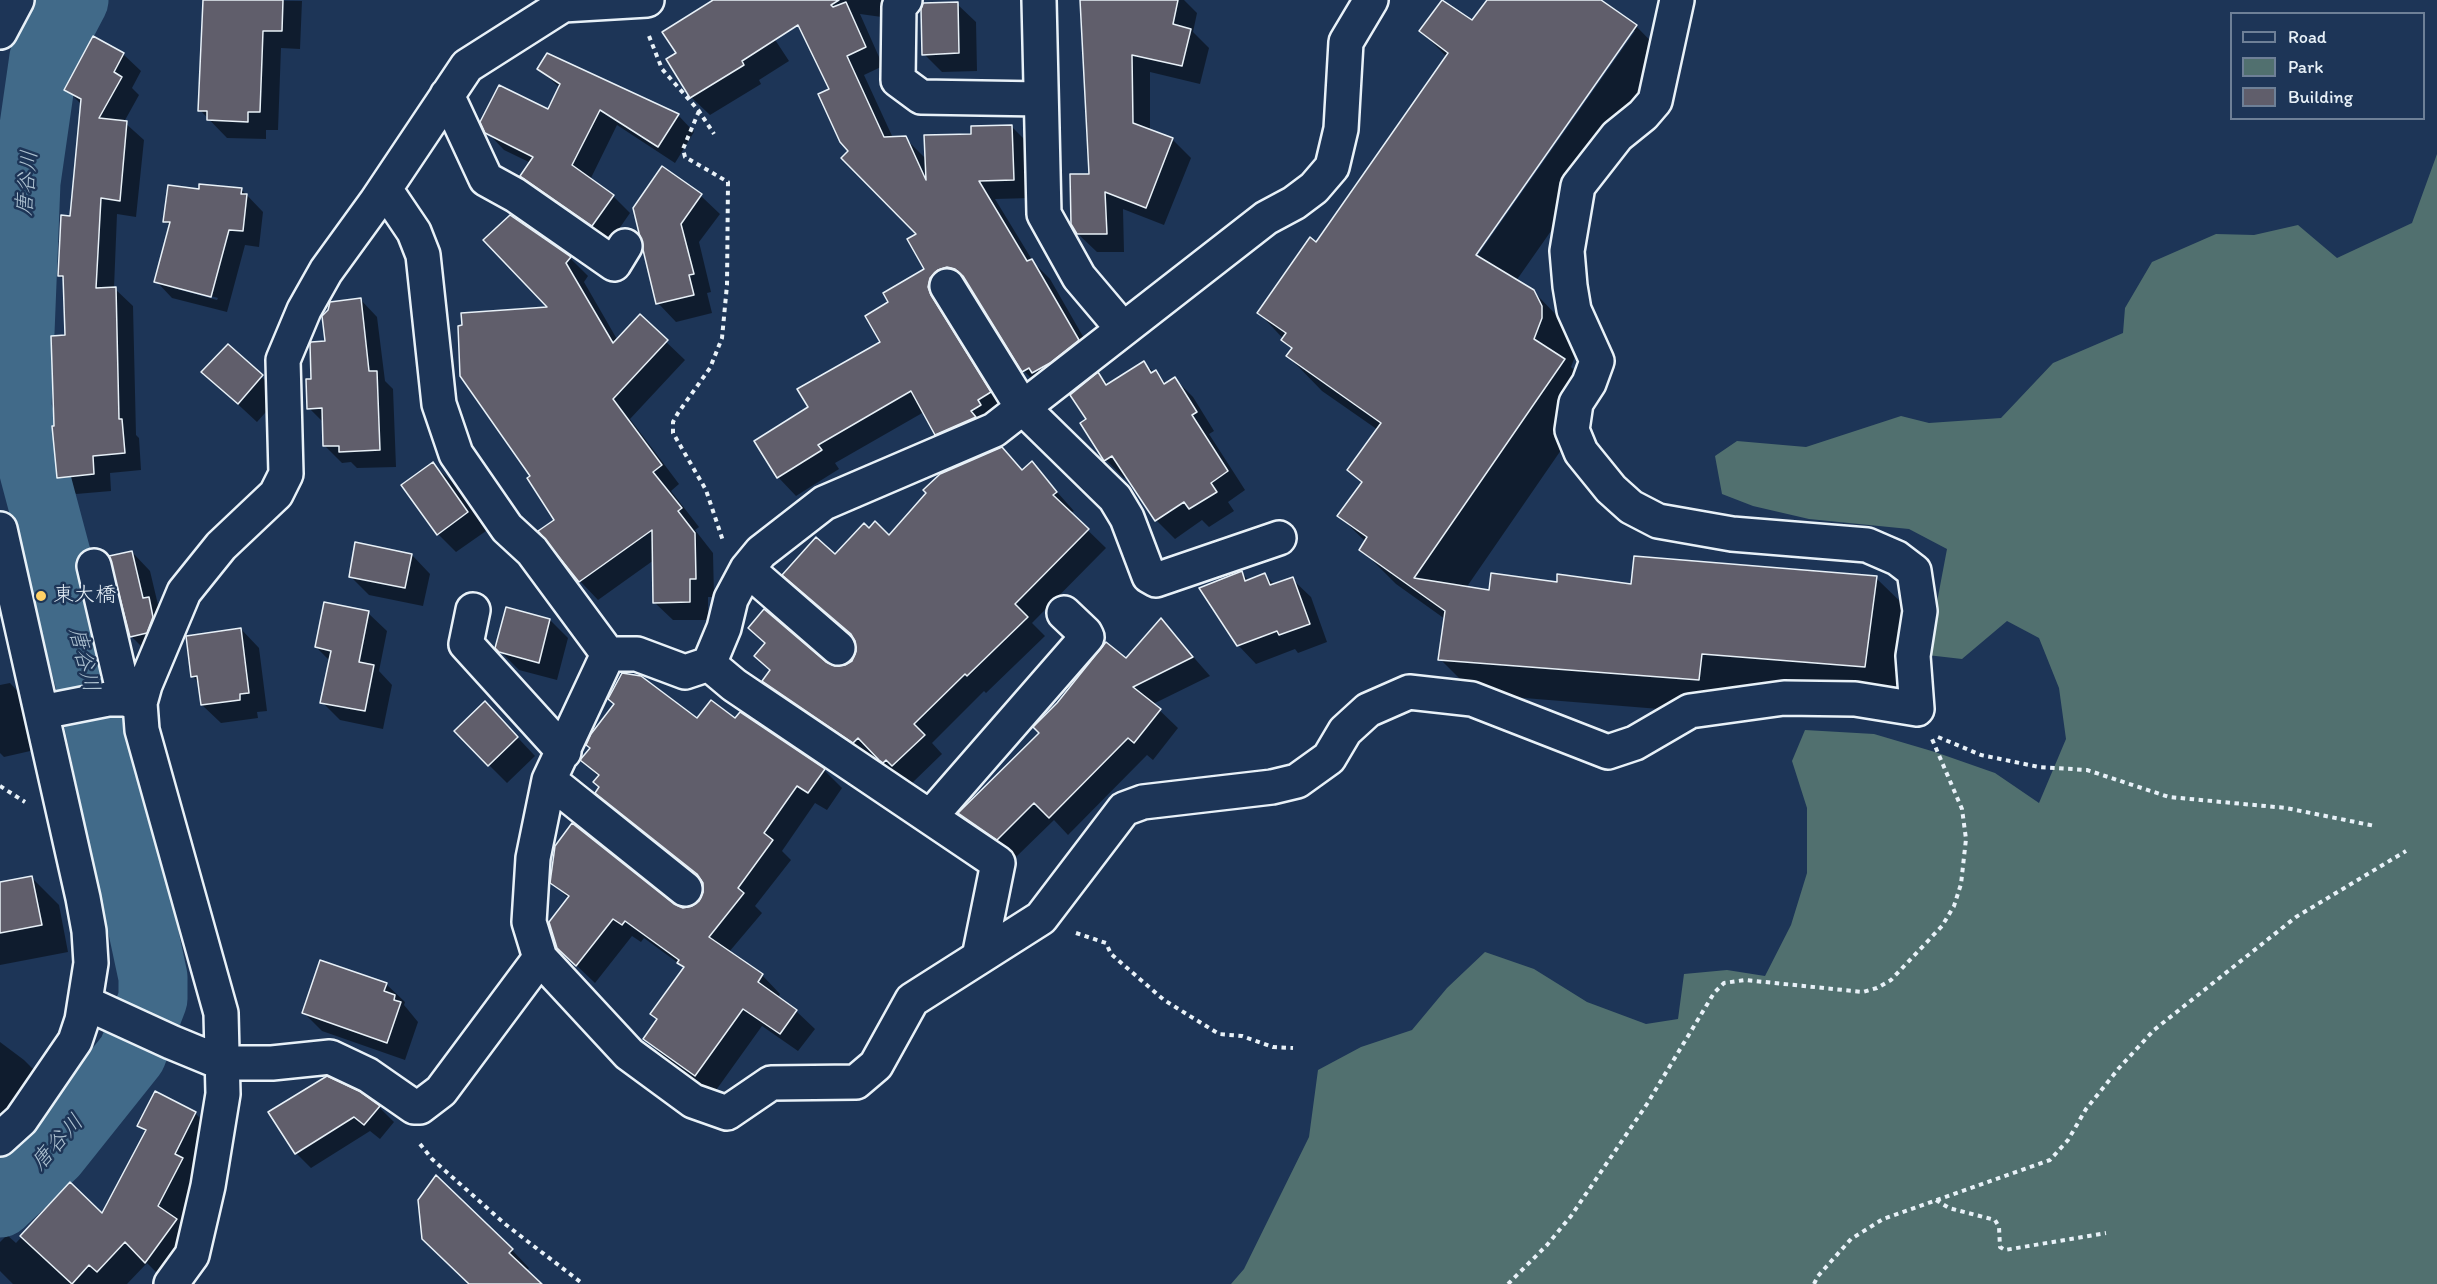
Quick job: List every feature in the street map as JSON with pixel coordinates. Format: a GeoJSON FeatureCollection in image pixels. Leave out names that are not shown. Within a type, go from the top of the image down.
{"type":"FeatureCollection","features":[{"type":"Feature","properties":{"kind":"street"},"geometry":{"type":"LineString","coordinates":[[0,32],[16,0]]}},
{"type":"Feature","properties":{"kind":"street"},"geometry":{"type":"LineString","coordinates":[[124,701],[184,592],[221,546],[276,494],[286,474],[283,360],[304,310],[321,281],[467,66],[563,5],[647,0]]}},
{"type":"Feature","properties":{"kind":"street"},"geometry":{"type":"LineString","coordinates":[[905,0],[899,7],[898,80],[921,97],[1041,99]]}},
{"type":"Feature","properties":{"kind":"street"},"geometry":{"type":"LineString","coordinates":[[1039,0],[1044,214],[1079,277],[1123,329]]}},
{"type":"Feature","properties":{"kind":"street"},"geometry":{"type":"LineString","coordinates":[[709,664],[731,599],[744,575],[761,552],[824,503],[994,430],[1266,218],[1294,203],[1314,188],[1332,167],[1341,129],[1346,42],[1365,6],[1371,0]]}},
{"type":"Feature","properties":{"kind":"street"},"geometry":{"type":"LineString","coordinates":[[608,654],[549,780],[533,858],[528,922],[540,958],[629,1054],[693,1101],[727,1113],[771,1083],[856,1082],[876,1065],[912,1000],[1041,918],[1124,809],[1143,802],[1272,787],[1297,781],[1329,759],[1345,731],[1368,710],[1409,692],[1472,699],[1608,753],[1635,742],[1690,711],[1772,699],[1855,699],[1917,709],[1913,656],[1920,611],[1914,571],[1897,558],[1867,545],[1732,534],[1659,522],[1631,507],[1611,489],[1581,452],[1572,430],[1576,403],[1589,383],[1597,362],[1575,310],[1570,285],[1568,251],[1578,186],[1617,136],[1643,115],[1654,101],[1677,0]]}},
{"type":"Feature","properties":{"kind":"street"},"geometry":{"type":"LineString","coordinates":[[447,95],[486,179],[515,195],[614,264],[625,246]]}},
{"type":"Feature","properties":{"kind":"street"},"geometry":{"type":"LineString","coordinates":[[385,189],[414,232],[423,255],[439,404],[456,454],[507,528],[532,551],[608,654]]}},
{"type":"Feature","properties":{"kind":"street"},"geometry":{"type":"LineString","coordinates":[[947,286],[1022,407],[1116,498],[1131,526],[1149,576],[1156,580],[1279,538]]}},
{"type":"Feature","properties":{"kind":"street"},"geometry":{"type":"LineString","coordinates":[[0,529],[56,709],[89,931],[91,963],[86,1003],[75,1041],[21,1120],[0,1139]]}},
{"type":"Feature","properties":{"kind":"street"},"geometry":{"type":"LineString","coordinates":[[94,566],[124,701],[142,730],[221,1013],[223,1094],[208,1186],[192,1255],[171,1284]]}},
{"type":"Feature","properties":{"kind":"street"},"geometry":{"type":"LineString","coordinates":[[744,575],[838,648]]}},
{"type":"Feature","properties":{"kind":"street"},"geometry":{"type":"LineString","coordinates":[[473,610],[466,644],[564,752]]}},
{"type":"Feature","properties":{"kind":"street"},"geometry":{"type":"LineString","coordinates":[[930,817],[1086,637],[1086,633],[1064,613]]}},
{"type":"Feature","properties":{"kind":"street"},"geometry":{"type":"LineString","coordinates":[[608,654],[637,654],[685,672],[709,664]]}},
{"type":"Feature","properties":{"kind":"street"},"geometry":{"type":"LineString","coordinates":[[709,664],[734,685],[998,864],[979,957]]}},
{"type":"Feature","properties":{"kind":"street"},"geometry":{"type":"LineString","coordinates":[[56,709],[124,701]]}},
{"type":"Feature","properties":{"kind":"street"},"geometry":{"type":"LineString","coordinates":[[549,780],[685,888]]}},
{"type":"Feature","properties":{"kind":"street"},"geometry":{"type":"LineString","coordinates":[[86,1003],[222,1063],[272,1063],[330,1057],[368,1075],[414,1107],[420,1107],[441,1091],[540,958]]}},
{"type":"Feature","properties":{"kind":"path"},"geometry":{"type":"LineString","coordinates":[[647,0],[649,40],[662,69],[699,111],[714,134]]}},
{"type":"Feature","properties":{"kind":"path"},"geometry":{"type":"LineString","coordinates":[[699,111],[683,148],[685,157],[728,182],[727,285],[722,338],[710,368],[673,422],[673,433],[706,490],[725,550],[744,575]]}},
{"type":"Feature","properties":{"kind":"path"},"geometry":{"type":"LineString","coordinates":[[1508,1284],[1547,1245],[1571,1216],[1647,1104],[1714,993],[1724,983],[1745,980],[1863,992],[1877,988],[1890,980],[1942,926],[1954,906],[1961,884],[1966,840],[1962,809],[1943,770],[1930,734],[1981,755],[2039,766],[2087,770],[2169,797],[2286,808],[2375,826]]}},
{"type":"Feature","properties":{"kind":"path"},"geometry":{"type":"LineString","coordinates":[[1814,1284],[1818,1276],[1851,1239],[1883,1219],[2050,1160],[2068,1140],[2086,1109],[2154,1030],[2296,917],[2406,851]]}},
{"type":"Feature","properties":{"kind":"path"},"geometry":{"type":"LineString","coordinates":[[1041,918],[1050,925],[1106,943],[1111,954],[1164,1000],[1219,1034],[1242,1036],[1273,1047],[1293,1048]]}},
{"type":"Feature","properties":{"kind":"path"},"geometry":{"type":"LineString","coordinates":[[414,1107],[420,1144],[432,1159],[505,1224],[583,1284]]}},
{"type":"Feature","properties":{"kind":"path"},"geometry":{"type":"LineString","coordinates":[[1936,1199],[1949,1208],[1995,1220],[1999,1227],[2000,1247],[2005,1250],[2106,1233]]}},
{"type":"Feature","properties":{"kind":"green space"},"geometry":{"type":"Polygon","coordinates":[[[2437,154],[2437,1284],[1231,1284],[1244,1269],[1309,1137],[1318,1070],[1361,1047],[1412,1030],[1447,988],[1485,952],[1534,969],[1587,1002],[1646,1024],[1678,1019],[1684,974],[1727,970],[1765,976],[1791,925],[1807,873],[1807,808],[1792,761],[1805,730],[1874,734],[1935,752],[1995,773],[2039,803],[2066,739],[2059,688],[2039,638],[2007,621],[1962,659],[1927,655],[1947,549],[1909,529],[1809,519],[1753,506],[1722,494],[1715,456],[1737,441],[1806,447],[1901,416],[1929,423],[2001,418],[2053,363],[2123,333],[2125,308],[2152,262],[2216,234],[2254,235],[2298,225],[2337,258],[2412,223],[2437,154]]]}},
{"type":"Feature","properties":{"kind":"building"},"geometry":{"type":"Polygon","coordinates":[[[203,0],[283,0],[282,31],[263,31],[260,112],[248,112],[248,122],[207,120],[207,111],[198,111],[203,0]]]}},
{"type":"Feature","properties":{"kind":"building"},"geometry":{"type":"Polygon","coordinates":[[[713,0],[839,0],[831,5],[833,7],[846,2],[866,47],[847,56],[884,137],[906,136],[926,180],[924,135],[971,134],[971,126],[1012,125],[1014,180],[979,181],[1027,261],[1032,259],[1079,340],[1050,363],[1032,373],[1029,368],[1022,372],[963,276],[955,269],[947,267],[938,270],[930,278],[928,287],[931,295],[991,392],[978,400],[981,405],[971,411],[976,417],[935,435],[911,391],[818,445],[822,450],[777,478],[754,441],[808,407],[797,389],[880,342],[865,316],[888,302],[883,293],[924,269],[907,239],[916,234],[841,158],[848,151],[840,142],[818,94],[829,89],[798,25],[742,61],[744,65],[690,98],[666,59],[676,53],[662,32],[713,0]]]}},
{"type":"Feature","properties":{"kind":"building"},"geometry":{"type":"Polygon","coordinates":[[[1080,0],[1178,0],[1173,24],[1191,29],[1182,66],[1132,55],[1133,123],[1173,138],[1146,208],[1105,192],[1107,234],[1077,234],[1071,224],[1070,174],[1089,174],[1080,0]]]}},
{"type":"Feature","properties":{"kind":"building"},"geometry":{"type":"Polygon","coordinates":[[[1442,0],[1472,20],[1487,0],[1601,0],[1637,25],[1476,255],[1534,290],[1542,306],[1542,318],[1534,339],[1565,359],[1414,578],[1489,590],[1491,573],[1557,582],[1557,574],[1631,584],[1634,556],[1877,576],[1865,667],[1702,654],[1699,680],[1438,660],[1445,611],[1359,550],[1367,537],[1337,516],[1362,482],[1347,470],[1381,423],[1286,356],[1292,348],[1281,340],[1286,333],[1257,313],[1310,237],[1316,242],[1448,53],[1419,31],[1442,0]]]}},
{"type":"Feature","properties":{"kind":"building"},"geometry":{"type":"Polygon","coordinates":[[[958,2],[959,53],[922,55],[921,9],[923,3],[958,2]]]}},
{"type":"Feature","properties":{"kind":"building"},"geometry":{"type":"Polygon","coordinates":[[[93,36],[124,53],[114,72],[122,77],[99,118],[127,121],[120,201],[101,198],[96,288],[116,287],[119,419],[122,419],[125,453],[93,456],[94,474],[57,478],[52,426],[54,426],[51,336],[65,335],[63,276],[58,276],[61,215],[70,216],[81,99],[64,90],[93,36]]]}},
{"type":"Feature","properties":{"kind":"building"},"geometry":{"type":"Polygon","coordinates":[[[547,53],[679,114],[658,147],[600,110],[572,165],[614,195],[592,226],[520,176],[533,157],[485,133],[480,122],[499,85],[548,109],[560,84],[537,69],[547,53]]]}},
{"type":"Feature","properties":{"kind":"building"},"geometry":{"type":"Polygon","coordinates":[[[662,166],[702,194],[681,224],[694,274],[689,275],[694,295],[656,304],[633,208],[662,166]]]}},
{"type":"Feature","properties":{"kind":"building"},"geometry":{"type":"Polygon","coordinates":[[[199,184],[242,188],[241,194],[247,194],[243,231],[229,230],[211,297],[154,282],[170,222],[163,222],[168,185],[199,189],[199,184]]]}},
{"type":"Feature","properties":{"kind":"building"},"geometry":{"type":"Polygon","coordinates":[[[510,215],[571,257],[566,263],[613,343],[640,314],[668,340],[613,399],[662,465],[653,472],[682,508],[678,511],[695,533],[696,579],[690,579],[690,602],[653,603],[652,530],[579,582],[538,531],[554,520],[527,478],[530,476],[460,376],[458,326],[462,325],[461,313],[547,307],[483,240],[510,215]]]}},
{"type":"Feature","properties":{"kind":"building"},"geometry":{"type":"Polygon","coordinates":[[[361,298],[369,371],[377,371],[380,450],[339,452],[339,446],[323,446],[322,408],[307,409],[306,379],[311,379],[310,344],[325,341],[322,316],[328,310],[330,302],[361,298]]]}},
{"type":"Feature","properties":{"kind":"building"},"geometry":{"type":"Polygon","coordinates":[[[228,344],[263,375],[238,404],[201,372],[228,344]]]}},
{"type":"Feature","properties":{"kind":"building"},"geometry":{"type":"Polygon","coordinates":[[[1144,361],[1151,373],[1156,370],[1164,384],[1175,377],[1197,412],[1192,415],[1228,471],[1211,483],[1217,492],[1189,509],[1184,502],[1155,521],[1112,456],[1104,461],[1080,423],[1086,419],[1070,395],[1098,372],[1106,385],[1144,361]]]}},
{"type":"Feature","properties":{"kind":"building"},"geometry":{"type":"Polygon","coordinates":[[[1002,447],[1022,470],[1032,461],[1057,492],[1053,495],[1089,529],[1015,604],[1028,617],[914,724],[925,735],[892,766],[886,760],[883,763],[858,738],[853,743],[762,681],[770,670],[754,656],[765,643],[748,628],[764,609],[826,662],[835,666],[845,665],[852,661],[856,651],[855,641],[851,634],[782,575],[816,537],[835,554],[864,523],[869,528],[875,521],[889,535],[926,493],[923,490],[940,474],[1002,447]]]}},
{"type":"Feature","properties":{"kind":"building"},"geometry":{"type":"Polygon","coordinates":[[[433,462],[468,512],[437,535],[401,485],[433,462]]]}},
{"type":"Feature","properties":{"kind":"building"},"geometry":{"type":"Polygon","coordinates":[[[355,542],[412,554],[405,588],[349,577],[355,542]]]}},
{"type":"Feature","properties":{"kind":"building"},"geometry":{"type":"Polygon","coordinates":[[[132,551],[143,598],[149,597],[153,617],[147,633],[130,637],[109,556],[132,551]]]}},
{"type":"Feature","properties":{"kind":"building"},"geometry":{"type":"Polygon","coordinates":[[[1242,571],[1245,581],[1265,573],[1270,585],[1293,577],[1310,624],[1279,635],[1277,631],[1237,646],[1199,588],[1242,571]]]}},
{"type":"Feature","properties":{"kind":"building"},"geometry":{"type":"Polygon","coordinates":[[[324,602],[369,611],[359,662],[374,665],[365,711],[320,703],[331,651],[315,647],[324,602]]]}},
{"type":"Feature","properties":{"kind":"building"},"geometry":{"type":"Polygon","coordinates":[[[506,607],[550,619],[539,663],[499,652],[495,648],[506,607]]]}},
{"type":"Feature","properties":{"kind":"building"},"geometry":{"type":"Polygon","coordinates":[[[1161,618],[1193,657],[1133,687],[1161,709],[1134,743],[1128,738],[1049,818],[1034,803],[997,840],[958,813],[1039,733],[1033,727],[1057,703],[1106,642],[1126,658],[1161,618]]]}},
{"type":"Feature","properties":{"kind":"building"},"geometry":{"type":"Polygon","coordinates":[[[241,628],[249,693],[240,694],[240,700],[201,705],[197,676],[191,677],[186,636],[241,628]]]}},
{"type":"Feature","properties":{"kind":"building"},"geometry":{"type":"Polygon","coordinates":[[[622,673],[641,676],[697,718],[711,700],[735,718],[740,712],[825,769],[808,793],[797,786],[764,833],[773,840],[738,888],[744,893],[709,937],[763,974],[758,982],[797,1010],[780,1034],[743,1009],[695,1076],[643,1039],[657,1019],[650,1014],[684,967],[677,963],[679,960],[625,921],[622,925],[613,919],[576,966],[557,948],[549,922],[569,896],[550,883],[555,846],[572,823],[674,904],[683,908],[692,906],[699,901],[703,892],[703,883],[697,874],[595,793],[599,787],[593,782],[599,775],[580,760],[590,748],[586,745],[591,734],[614,704],[608,699],[622,673]]]}},
{"type":"Feature","properties":{"kind":"building"},"geometry":{"type":"Polygon","coordinates":[[[485,701],[518,737],[488,766],[454,731],[485,701]]]}},
{"type":"Feature","properties":{"kind":"building"},"geometry":{"type":"Polygon","coordinates":[[[32,876],[42,925],[0,933],[0,882],[32,876]]]}},
{"type":"Feature","properties":{"kind":"building"},"geometry":{"type":"Polygon","coordinates":[[[320,960],[387,983],[384,991],[395,995],[394,1000],[401,1002],[387,1043],[302,1013],[320,960]]]}},
{"type":"Feature","properties":{"kind":"building"},"geometry":{"type":"Polygon","coordinates":[[[327,1076],[359,1091],[380,1106],[364,1125],[354,1117],[295,1154],[268,1112],[327,1076]]]}},
{"type":"Feature","properties":{"kind":"building"},"geometry":{"type":"Polygon","coordinates":[[[155,1091],[196,1112],[175,1154],[183,1158],[158,1206],[177,1219],[145,1263],[125,1242],[97,1272],[89,1265],[72,1284],[20,1236],[70,1182],[102,1213],[146,1130],[137,1126],[155,1091]]]}},
{"type":"Feature","properties":{"kind":"building"},"geometry":{"type":"Polygon","coordinates":[[[436,1175],[513,1249],[509,1253],[542,1284],[469,1284],[422,1239],[418,1200],[436,1175]]]}},
{"type":"Feature","properties":{"kind":"waterway","name":"唐谷川"},"geometry":{"type":"LineString","coordinates":[[0,1203],[53,1153],[132,1054],[153,999],[153,977],[90,682],[17,408],[26,182],[44,57],[74,0]]}},
{"type":"Feature","properties":{"kind":"place","name":"東大橋"},"geometry":{"type":"Point","coordinates":[41,596]}}]}
